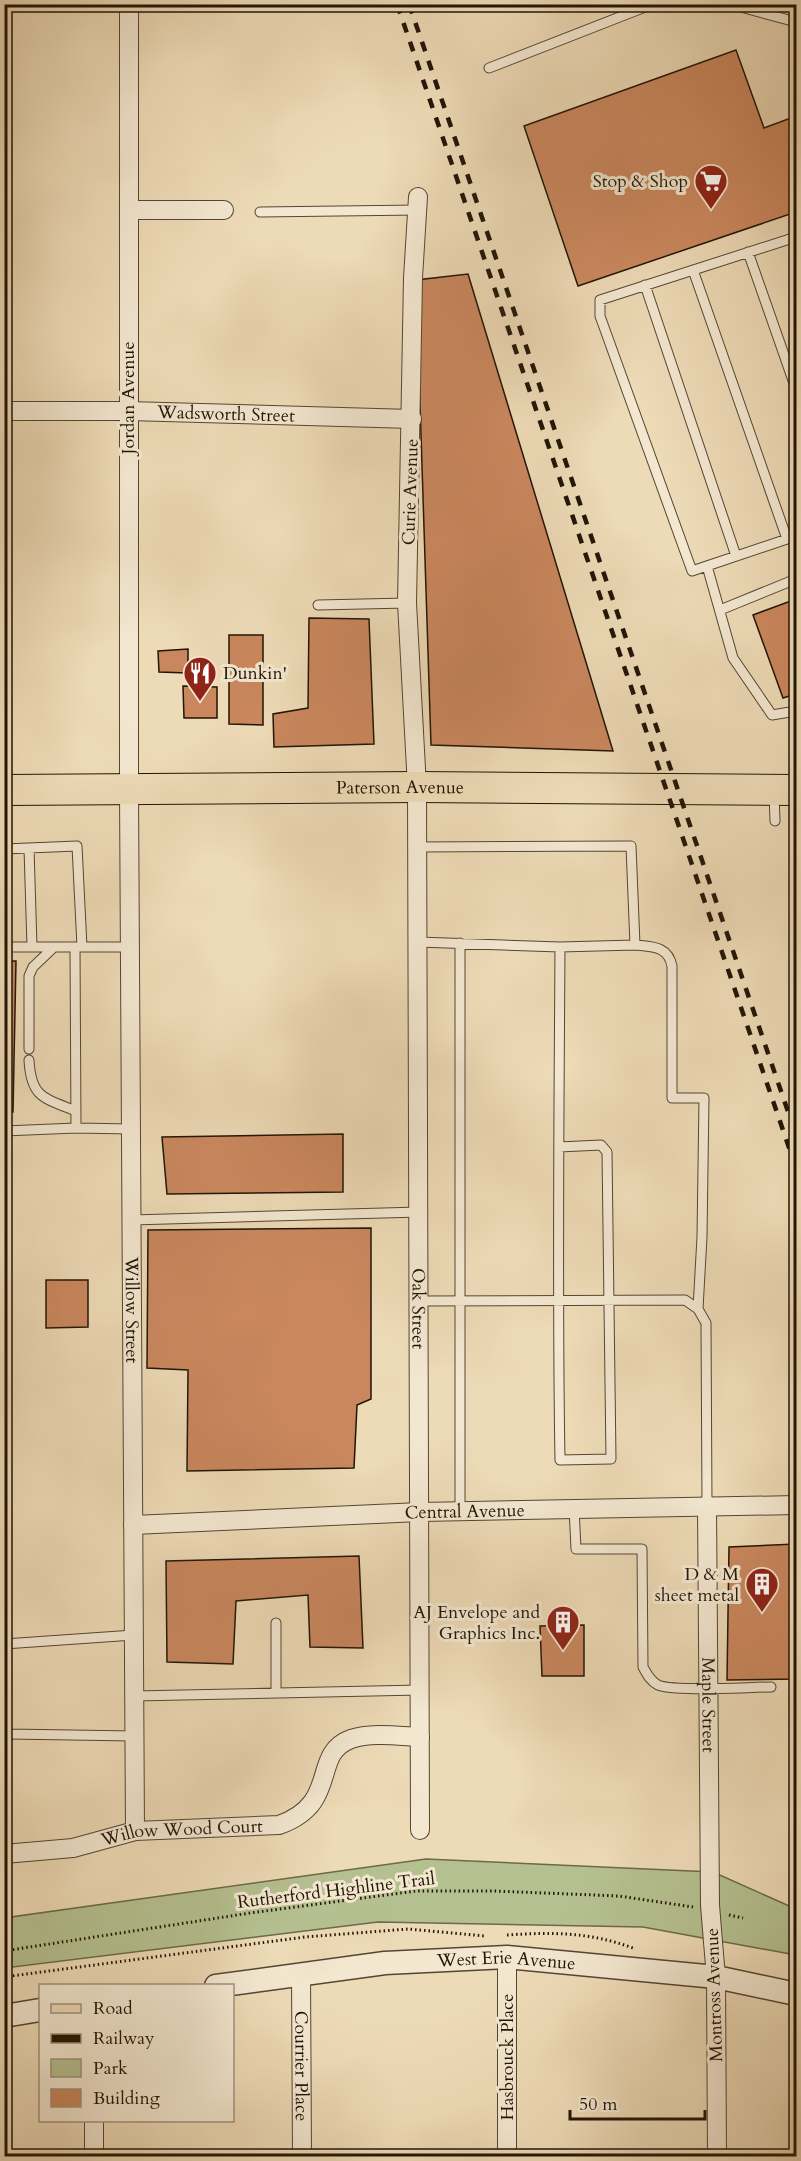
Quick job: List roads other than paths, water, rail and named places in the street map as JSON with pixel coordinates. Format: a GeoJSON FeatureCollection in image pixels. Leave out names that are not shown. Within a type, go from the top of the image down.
{"type":"FeatureCollection","features":[{"type":"Feature","properties":{"kind":"main road","name":"Paterson Avenue"},"geometry":{"type":"LineString","coordinates":[[4,790],[129,791],[417,787],[785,790]]}},
{"type":"Feature","properties":{"kind":"street","name":"Jordan Avenue"},"geometry":{"type":"LineString","coordinates":[[129,4],[129,791]]}},
{"type":"Feature","properties":{"kind":"street","name":"Curie Avenue"},"geometry":{"type":"LineString","coordinates":[[417,787],[407,603],[413,278],[418,204]]}},
{"type":"Feature","properties":{"kind":"street"},"geometry":{"type":"LineString","coordinates":[[129,210],[224,210]]}},
{"type":"Feature","properties":{"kind":"street","name":"Wadsworth Street"},"geometry":{"type":"LineString","coordinates":[[4,411],[128,411],[412,419]]}},
{"type":"Feature","properties":{"kind":"street","name":"Oak Street"},"geometry":{"type":"LineString","coordinates":[[417,787],[420,1830]]}},
{"type":"Feature","properties":{"kind":"street","name":"Willow Street"},"geometry":{"type":"LineString","coordinates":[[129,791],[135,1831]]}},
{"type":"Feature","properties":{"kind":"street","name":"Maple Street"},"geometry":{"type":"LineString","coordinates":[[707,1505],[707,1688],[711,1909]]}},
{"type":"Feature","properties":{"kind":"street","name":"Central Avenue"},"geometry":{"type":"LineString","coordinates":[[133,1525],[420,1512],[796,1505]]}},
{"type":"Feature","properties":{"kind":"street","name":"Willow Wood Court"},"geometry":{"type":"LineString","coordinates":[[4,1854],[73,1848],[135,1831],[279,1825],[295,1820],[309,1809],[318,1797],[326,1764],[341,1744],[364,1736],[420,1737]]}},
{"type":"Feature","properties":{"kind":"street","name":"Montross Avenue"},"geometry":{"type":"LineString","coordinates":[[711,1909],[716,1977],[717,2157]]}},
{"type":"Feature","properties":{"kind":"street","name":"West Erie Avenue"},"geometry":{"type":"LineString","coordinates":[[230,1984],[385,1963],[507,1957],[716,1977],[796,1994]]}},
{"type":"Feature","properties":{"kind":"street","name":"Hasbrouck Place"},"geometry":{"type":"LineString","coordinates":[[507,1957],[507,2157]]}},
{"type":"Feature","properties":{"kind":"street","name":"Courrier Place"},"geometry":{"type":"LineString","coordinates":[[302,1974],[302,2157]]}},
{"type":"Feature","properties":{"kind":"street"},"geometry":{"type":"LineString","coordinates":[[4,2016],[39,2010]]}},
{"type":"Feature","properties":{"kind":"street"},"geometry":{"type":"LineString","coordinates":[[94,2122],[94,2157]]}},
{"type":"Feature","properties":{"kind":"lane"},"geometry":{"type":"LineString","coordinates":[[489,68],[653,4]]}},
{"type":"Feature","properties":{"kind":"lane"},"geometry":{"type":"LineString","coordinates":[[730,4],[796,22]]}},
{"type":"Feature","properties":{"kind":"lane"},"geometry":{"type":"LineString","coordinates":[[260,212],[418,204]]}},
{"type":"Feature","properties":{"kind":"lane"},"geometry":{"type":"LineString","coordinates":[[693,270],[792,537],[692,571],[600,316],[600,300],[645,285],[796,237]]}},
{"type":"Feature","properties":{"kind":"lane"},"geometry":{"type":"LineString","coordinates":[[748,252],[796,389]]}},
{"type":"Feature","properties":{"kind":"lane"},"geometry":{"type":"LineString","coordinates":[[645,285],[736,556]]}},
{"type":"Feature","properties":{"kind":"lane"},"geometry":{"type":"LineString","coordinates":[[707,566],[733,658],[772,715],[796,711]]}},
{"type":"Feature","properties":{"kind":"lane"},"geometry":{"type":"LineString","coordinates":[[720,610],[796,579]]}},
{"type":"Feature","properties":{"kind":"lane"},"geometry":{"type":"LineString","coordinates":[[318,605],[407,603]]}},
{"type":"Feature","properties":{"kind":"lane"},"geometry":{"type":"LineString","coordinates":[[775,821],[785,790]]}},
{"type":"Feature","properties":{"kind":"lane"},"geometry":{"type":"LineString","coordinates":[[4,849],[77,846],[76,1128]]}},
{"type":"Feature","properties":{"kind":"lane"},"geometry":{"type":"LineString","coordinates":[[417,847],[631,846],[636,945]]}},
{"type":"Feature","properties":{"kind":"lane"},"geometry":{"type":"LineString","coordinates":[[29,848],[32,947]]}},
{"type":"Feature","properties":{"kind":"lane"},"geometry":{"type":"LineString","coordinates":[[418,942],[560,947],[636,945],[662,948],[670,956],[672,966],[672,1098],[704,1098],[698,1309]]}},
{"type":"Feature","properties":{"kind":"lane"},"geometry":{"type":"LineString","coordinates":[[460,943],[460,1511]]}},
{"type":"Feature","properties":{"kind":"lane"},"geometry":{"type":"LineString","coordinates":[[4,947],[130,947]]}},
{"type":"Feature","properties":{"kind":"lane"},"geometry":{"type":"LineString","coordinates":[[29,1049],[29,976],[33,967],[54,947]]}},
{"type":"Feature","properties":{"kind":"lane"},"geometry":{"type":"LineString","coordinates":[[559,1147],[601,1145],[607,1152],[611,1459],[560,1460],[558,1300],[560,947]]}},
{"type":"Feature","properties":{"kind":"lane"},"geometry":{"type":"LineString","coordinates":[[29,1060],[30,1080],[34,1090],[42,1098],[76,1111]]}},
{"type":"Feature","properties":{"kind":"lane"},"geometry":{"type":"LineString","coordinates":[[4,1131],[76,1128],[131,1129]]}},
{"type":"Feature","properties":{"kind":"lane"},"geometry":{"type":"LineString","coordinates":[[131,1220],[420,1212]]}},
{"type":"Feature","properties":{"kind":"lane"},"geometry":{"type":"LineString","coordinates":[[420,1301],[685,1300],[698,1309],[706,1323],[707,1505]]}},
{"type":"Feature","properties":{"kind":"lane"},"geometry":{"type":"LineString","coordinates":[[574,1508],[576,1549],[642,1549],[644,1667],[648,1677],[659,1686],[771,1687]]}},
{"type":"Feature","properties":{"kind":"lane"},"geometry":{"type":"LineString","coordinates":[[276,1623],[276,1693]]}},
{"type":"Feature","properties":{"kind":"lane"},"geometry":{"type":"LineString","coordinates":[[4,1644],[134,1635]]}},
{"type":"Feature","properties":{"kind":"lane"},"geometry":{"type":"LineString","coordinates":[[134,1696],[420,1690]]}},
{"type":"Feature","properties":{"kind":"lane"},"geometry":{"type":"LineString","coordinates":[[4,1731],[9,1734],[134,1736]]}},
{"type":"Feature","properties":{"kind":"railway"},"geometry":{"type":"LineString","coordinates":[[397,4],[796,1168]]}},
{"type":"Feature","properties":{"kind":"railway"},"geometry":{"type":"LineString","coordinates":[[409,4],[796,1135]]}},
{"type":"Feature","properties":{"kind":"place","name":"Stop & Shop"},"geometry":{"type":"Point","coordinates":[711,210]}},
{"type":"Feature","properties":{"kind":"place","name":"Dunkin'"},"geometry":{"type":"Point","coordinates":[200,702]}},
{"type":"Feature","properties":{"kind":"place","name":"D & M sheet metal"},"geometry":{"type":"Point","coordinates":[762,1613]}},
{"type":"Feature","properties":{"kind":"place","name":"AJ Envelope and Graphics Inc."},"geometry":{"type":"Point","coordinates":[563,1651]}}]}
